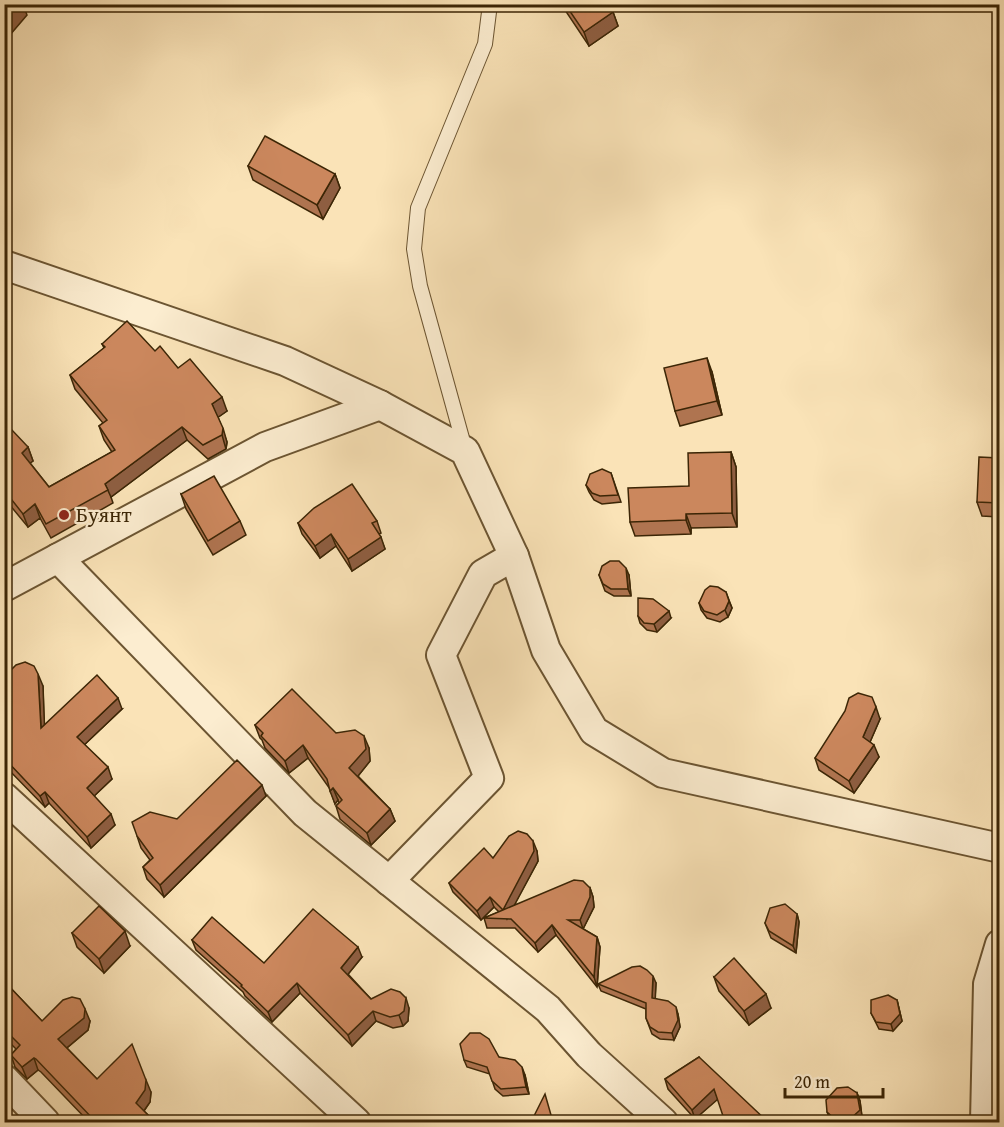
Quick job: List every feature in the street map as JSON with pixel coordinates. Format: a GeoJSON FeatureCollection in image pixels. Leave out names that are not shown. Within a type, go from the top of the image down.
{"type":"FeatureCollection","features":[{"type":"Feature","properties":{"kind":"street"},"geometry":{"type":"LineString","coordinates":[[4,265],[285,361],[380,405],[465,451],[514,556],[546,650],[594,731],[663,773],[999,848]]}},
{"type":"Feature","properties":{"kind":"street"},"geometry":{"type":"LineString","coordinates":[[4,587],[265,447],[380,405]]}},
{"type":"Feature","properties":{"kind":"street"},"geometry":{"type":"LineString","coordinates":[[389,881],[489,778],[441,655],[483,573],[514,556]]}},
{"type":"Feature","properties":{"kind":"street"},"geometry":{"type":"LineString","coordinates":[[58,558],[305,813],[548,1009],[589,1055],[663,1122]]}},
{"type":"Feature","properties":{"kind":"street"},"geometry":{"type":"LineString","coordinates":[[4,797],[356,1122]]}},
{"type":"Feature","properties":{"kind":"street"},"geometry":{"type":"LineString","coordinates":[[985,1122],[999,944]]}},
{"type":"Feature","properties":{"kind":"street"},"geometry":{"type":"LineString","coordinates":[[4,1079],[45,1122]]}},
{"type":"Feature","properties":{"kind":"lane"},"geometry":{"type":"LineString","coordinates":[[465,451],[420,286],[414,249],[418,208],[485,44],[490,4]]}},
{"type":"Feature","properties":{"kind":"building"},"geometry":{"type":"Polygon","coordinates":[[[4,4],[11,4],[4,12],[4,4]]]}},
{"type":"Feature","properties":{"kind":"building"},"geometry":{"type":"Polygon","coordinates":[[[565,4],[607,4],[613,12],[584,32],[565,4]]]}},
{"type":"Feature","properties":{"kind":"building"},"geometry":{"type":"Polygon","coordinates":[[[265,136],[335,174],[317,205],[248,166],[265,136]]]}},
{"type":"Feature","properties":{"kind":"building"},"geometry":{"type":"Polygon","coordinates":[[[127,321],[155,351],[160,346],[178,368],[190,359],[222,397],[212,404],[223,428],[222,435],[203,445],[182,427],[105,484],[108,490],[46,524],[35,504],[23,514],[4,490],[4,435],[11,429],[28,447],[22,453],[49,487],[115,450],[99,426],[107,420],[70,375],[105,347],[102,344],[127,321]]]}},
{"type":"Feature","properties":{"kind":"building"},"geometry":{"type":"Polygon","coordinates":[[[707,358],[717,401],[675,411],[664,368],[707,358]]]}},
{"type":"Feature","properties":{"kind":"building"},"geometry":{"type":"Polygon","coordinates":[[[731,452],[732,513],[686,514],[686,520],[630,522],[628,488],[689,486],[688,453],[731,452]]]}},
{"type":"Feature","properties":{"kind":"building"},"geometry":{"type":"Polygon","coordinates":[[[979,457],[999,458],[999,503],[977,502],[979,457]]]}},
{"type":"Feature","properties":{"kind":"building"},"geometry":{"type":"Polygon","coordinates":[[[602,469],[611,473],[618,495],[600,496],[592,493],[586,485],[590,474],[602,469]]]}},
{"type":"Feature","properties":{"kind":"building"},"geometry":{"type":"Polygon","coordinates":[[[214,476],[240,521],[208,541],[181,494],[214,476]]]}},
{"type":"Feature","properties":{"kind":"building"},"geometry":{"type":"Polygon","coordinates":[[[352,484],[377,521],[372,523],[381,537],[348,559],[331,534],[315,546],[298,523],[314,508],[352,484]]]}},
{"type":"Feature","properties":{"kind":"building"},"geometry":{"type":"Polygon","coordinates":[[[610,561],[619,561],[626,568],[628,589],[611,589],[603,584],[599,575],[602,566],[610,561]]]}},
{"type":"Feature","properties":{"kind":"building"},"geometry":{"type":"Polygon","coordinates":[[[710,586],[718,587],[726,592],[729,601],[725,610],[717,615],[704,611],[699,603],[705,590],[710,586]]]}},
{"type":"Feature","properties":{"kind":"building"},"geometry":{"type":"Polygon","coordinates":[[[638,598],[653,599],[669,611],[654,624],[644,623],[638,616],[638,598]]]}},
{"type":"Feature","properties":{"kind":"building"},"geometry":{"type":"Polygon","coordinates":[[[25,662],[34,666],[38,674],[41,728],[97,675],[118,698],[77,737],[108,767],[87,788],[111,814],[87,837],[45,792],[40,796],[4,758],[4,677],[16,665],[25,662]]]}},
{"type":"Feature","properties":{"kind":"building"},"geometry":{"type":"Polygon","coordinates":[[[292,689],[336,733],[355,730],[364,736],[366,749],[349,768],[390,809],[367,833],[336,806],[342,800],[333,788],[330,791],[327,779],[303,745],[285,761],[261,736],[263,733],[255,725],[292,689]]]}},
{"type":"Feature","properties":{"kind":"building"},"geometry":{"type":"Polygon","coordinates":[[[858,693],[872,697],[876,707],[863,737],[874,745],[849,781],[815,758],[845,711],[849,698],[858,693]]]}},
{"type":"Feature","properties":{"kind":"building"},"geometry":{"type":"Polygon","coordinates":[[[237,760],[262,785],[160,885],[143,867],[153,858],[137,836],[132,822],[150,812],[177,819],[237,760]]]}},
{"type":"Feature","properties":{"kind":"building"},"geometry":{"type":"Polygon","coordinates":[[[518,831],[527,834],[533,841],[534,851],[503,910],[490,897],[477,911],[449,883],[484,848],[493,858],[509,836],[518,831]]]}},
{"type":"Feature","properties":{"kind":"building"},"geometry":{"type":"Polygon","coordinates":[[[574,880],[583,881],[590,888],[590,897],[580,920],[568,920],[597,937],[594,977],[552,925],[535,943],[511,919],[484,918],[574,880]]]}},
{"type":"Feature","properties":{"kind":"building"},"geometry":{"type":"Polygon","coordinates":[[[785,904],[797,914],[793,946],[769,931],[765,923],[770,908],[785,904]]]}},
{"type":"Feature","properties":{"kind":"building"},"geometry":{"type":"Polygon","coordinates":[[[99,906],[125,931],[99,959],[72,933],[99,906]]]}},
{"type":"Feature","properties":{"kind":"building"},"geometry":{"type":"Polygon","coordinates":[[[313,909],[358,947],[341,968],[371,999],[391,989],[400,992],[406,998],[404,1011],[390,1017],[373,1011],[348,1035],[297,983],[268,1012],[192,940],[212,917],[264,963],[313,909]]]}},
{"type":"Feature","properties":{"kind":"building"},"geometry":{"type":"Polygon","coordinates":[[[734,958],[766,994],[744,1011],[714,977],[734,958]]]}},
{"type":"Feature","properties":{"kind":"building"},"geometry":{"type":"Polygon","coordinates":[[[640,966],[653,976],[652,998],[668,1001],[676,1007],[678,1020],[672,1033],[658,1032],[650,1027],[646,1018],[646,1003],[598,984],[632,967],[640,966]]]}},
{"type":"Feature","properties":{"kind":"building"},"geometry":{"type":"Polygon","coordinates":[[[4,981],[42,1021],[63,1000],[72,997],[80,999],[85,1009],[84,1018],[58,1039],[97,1079],[132,1044],[146,1080],[145,1090],[136,1103],[155,1122],[93,1122],[95,1121],[36,1059],[34,1058],[22,1067],[11,1055],[20,1045],[4,1029],[4,981]]]}},
{"type":"Feature","properties":{"kind":"building"},"geometry":{"type":"Polygon","coordinates":[[[888,995],[897,1000],[900,1014],[891,1024],[876,1022],[871,1013],[871,1000],[888,995]]]}},
{"type":"Feature","properties":{"kind":"building"},"geometry":{"type":"Polygon","coordinates":[[[470,1033],[480,1033],[489,1039],[499,1057],[515,1060],[522,1067],[526,1087],[501,1089],[492,1081],[487,1067],[464,1060],[460,1044],[470,1033]]]}},
{"type":"Feature","properties":{"kind":"building"},"geometry":{"type":"Polygon","coordinates":[[[699,1057],[768,1122],[725,1122],[714,1089],[692,1110],[665,1079],[699,1057]]]}},
{"type":"Feature","properties":{"kind":"building"},"geometry":{"type":"Polygon","coordinates":[[[848,1087],[857,1093],[860,1110],[848,1121],[836,1120],[827,1112],[826,1100],[837,1088],[848,1087]]]}},
{"type":"Feature","properties":{"kind":"building"},"geometry":{"type":"Polygon","coordinates":[[[545,1094],[553,1122],[531,1122],[545,1094]]]}},
{"type":"Feature","properties":{"kind":"place","name":"Буянт"},"geometry":{"type":"Point","coordinates":[64,515]}}]}
